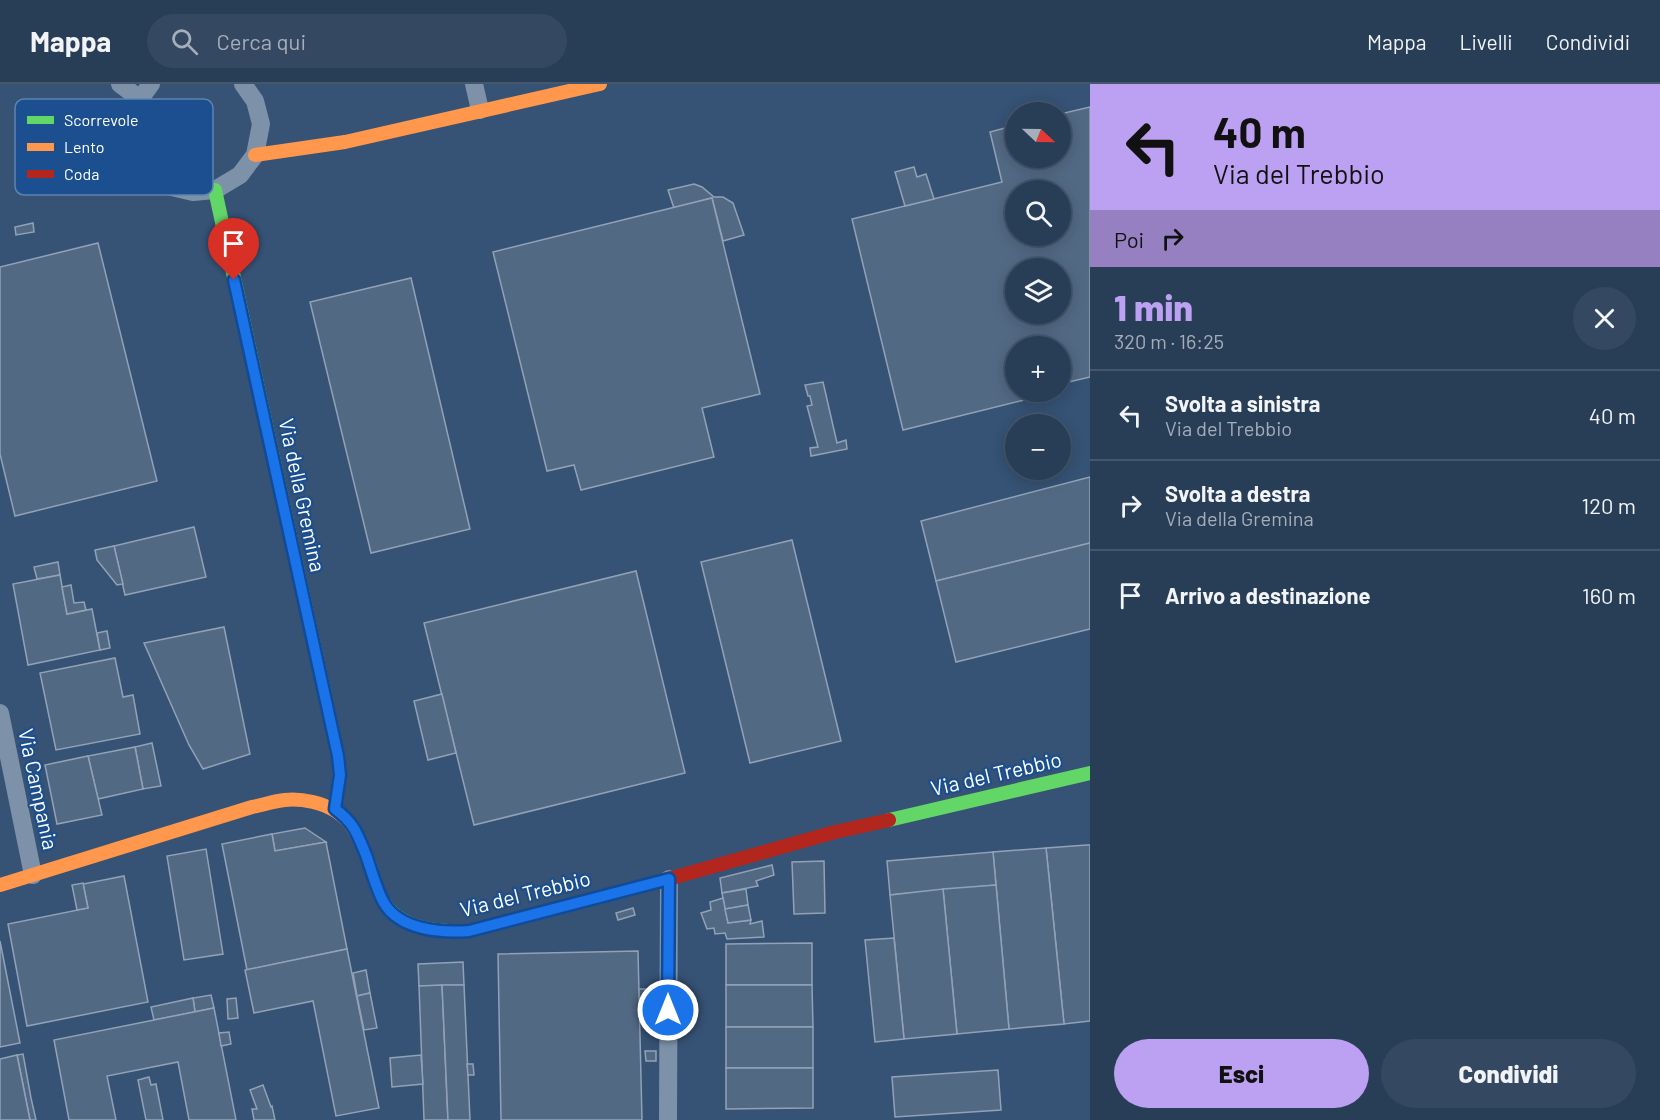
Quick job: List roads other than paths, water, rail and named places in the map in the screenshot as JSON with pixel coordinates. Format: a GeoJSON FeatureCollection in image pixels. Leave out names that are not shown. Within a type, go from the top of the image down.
{"type":"FeatureCollection","features":[{"type":"Feature","properties":{"kind":"street"},"geometry":{"type":"LineString","coordinates":[[120,84],[146,91]]}},
{"type":"Feature","properties":{"kind":"street"},"geometry":{"type":"LineString","coordinates":[[215,190],[240,176],[255,155],[261,124],[255,101],[243,84]]}},
{"type":"Feature","properties":{"kind":"street"},"geometry":{"type":"LineString","coordinates":[[474,84],[480,110]]}},
{"type":"Feature","properties":{"kind":"street"},"geometry":{"type":"LineString","coordinates":[[255,155],[345,142],[600,84]]}},
{"type":"Feature","properties":{"kind":"street","name":"Via della Gremina"},"geometry":{"type":"LineString","coordinates":[[215,190],[338,756],[340,775],[335,809]]}},
{"type":"Feature","properties":{"kind":"street","name":"Via Campania"},"geometry":{"type":"LineString","coordinates":[[0,713],[33,875]]}},
{"type":"Feature","properties":{"kind":"street","name":"Via del Trebbio"},"geometry":{"type":"LineString","coordinates":[[0,885],[252,807],[286,800],[312,801],[335,809],[347,818],[356,830],[384,903],[395,915],[429,930],[469,931],[669,879],[835,832],[1090,773]]}},
{"type":"Feature","properties":{"kind":"street"},"geometry":{"type":"LineString","coordinates":[[668,1120],[669,879]]}}]}
